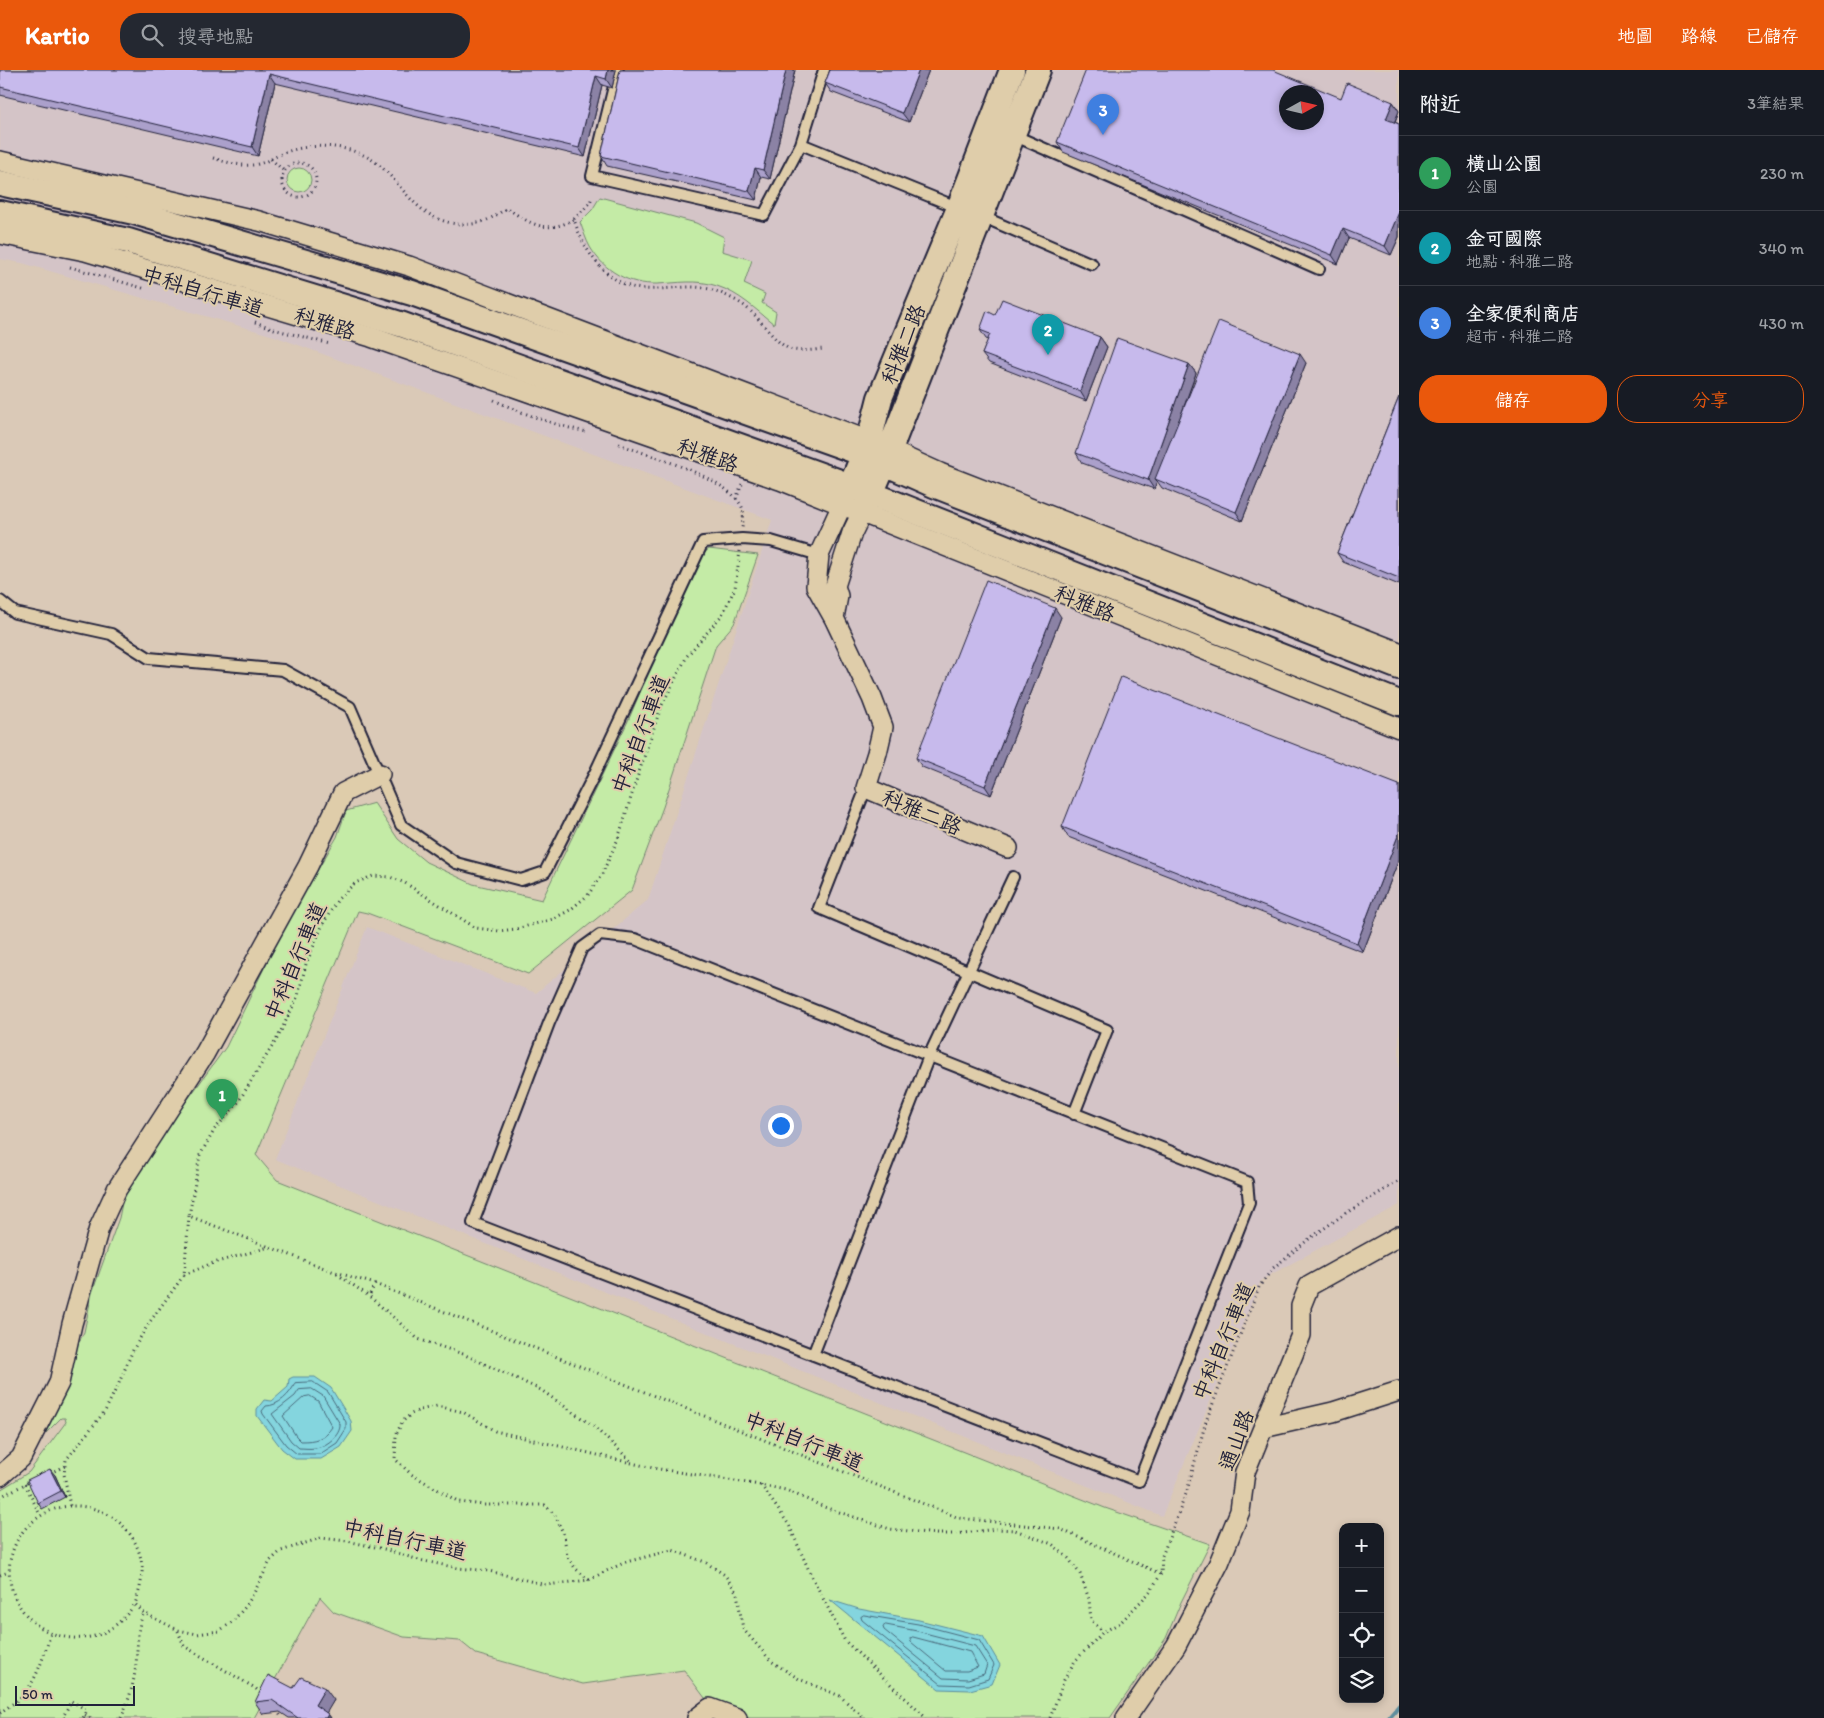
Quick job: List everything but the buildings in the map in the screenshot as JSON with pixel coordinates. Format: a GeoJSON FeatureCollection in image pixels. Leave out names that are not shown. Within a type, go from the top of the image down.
{"type":"FeatureCollection","features":[{"type":"Feature","properties":{"kind":"street","name":"科雅二路"},"geometry":{"type":"LineString","coordinates":[[1008,848],[866,788],[883,727],[872,698],[834,618],[816,586],[819,555],[856,500],[877,451],[969,212],[1012,70]]}},
{"type":"Feature","properties":{"kind":"street","name":"科雅二路"},"geometry":{"type":"LineString","coordinates":[[969,212],[1012,135],[1038,70]]}},
{"type":"Feature","properties":{"kind":"street"},"geometry":{"type":"LineString","coordinates":[[0,161],[259,222],[409,266],[877,451],[934,485],[1399,667]]}},
{"type":"Feature","properties":{"kind":"street"},"geometry":{"type":"LineString","coordinates":[[0,183],[134,212],[412,293],[940,473],[1399,652]]}},
{"type":"Feature","properties":{"kind":"street","name":"科雅路"},"geometry":{"type":"LineString","coordinates":[[0,213],[128,241],[403,325],[856,500],[1399,703]]}},
{"type":"Feature","properties":{"kind":"street","name":"科雅路"},"geometry":{"type":"LineString","coordinates":[[0,234],[85,251],[371,337],[780,480],[856,500],[1399,728]]}},
{"type":"Feature","properties":{"kind":"street","name":"科雅二路"},"geometry":{"type":"LineString","coordinates":[[834,618],[838,596],[835,586],[852,533],[856,500]]}},
{"type":"Feature","properties":{"kind":"street"},"geometry":{"type":"LineString","coordinates":[[0,1476],[21,1458],[59,1383],[72,1324],[98,1228],[117,1189],[206,1053],[308,866],[343,793],[380,774]]}},
{"type":"Feature","properties":{"kind":"street","name":"通山路"},"geometry":{"type":"LineString","coordinates":[[1126,1718],[1176,1646],[1219,1564],[1240,1511],[1245,1472],[1301,1335],[1301,1306],[1309,1286],[1399,1236]]}},
{"type":"Feature","properties":{"kind":"street"},"geometry":{"type":"LineString","coordinates":[[1263,1428],[1334,1412],[1399,1391]]}},
{"type":"Feature","properties":{"kind":"street"},"geometry":{"type":"LineString","coordinates":[[697,1718],[710,1708],[737,1718]]}},
{"type":"Feature","properties":{"kind":"lane"},"geometry":{"type":"LineString","coordinates":[[618,70],[592,176],[764,215],[801,144],[824,70]]}},
{"type":"Feature","properties":{"kind":"lane"},"geometry":{"type":"LineString","coordinates":[[1012,135],[1319,269]]}},
{"type":"Feature","properties":{"kind":"lane"},"geometry":{"type":"LineString","coordinates":[[801,144],[1092,264]]}},
{"type":"Feature","properties":{"kind":"lane"},"geometry":{"type":"LineString","coordinates":[[0,601],[15,613],[111,634],[149,658],[283,670],[350,706],[401,824],[456,863],[521,880],[545,872],[594,775],[703,542],[742,538],[770,541],[819,555]]}},
{"type":"Feature","properties":{"kind":"lane"},"geometry":{"type":"LineString","coordinates":[[866,788],[819,908],[1107,1030],[1074,1114]]}},
{"type":"Feature","properties":{"kind":"lane"},"geometry":{"type":"LineString","coordinates":[[813,1355],[928,1056],[1013,877]]}},
{"type":"Feature","properties":{"kind":"lane"},"geometry":{"type":"LineString","coordinates":[[600,935],[635,939],[1074,1114],[1247,1182],[1249,1203],[1139,1481],[473,1223],[549,1023],[582,948],[600,935]]}},
{"type":"Feature","properties":{"kind":"path"},"geometry":{"type":"LineString","coordinates":[[213,158],[235,164],[252,165],[286,152],[323,146],[361,154],[382,166],[416,204],[430,216],[460,225],[490,219],[507,208],[526,221],[539,226],[558,227],[574,219],[590,203],[592,197]]}},
{"type":"Feature","properties":{"kind":"path"},"geometry":{"type":"LineString","coordinates":[[271,159],[285,172]]}},
{"type":"Feature","properties":{"kind":"path"},"geometry":{"type":"LineString","coordinates":[[297,164],[307,165],[316,177],[314,188],[306,196],[294,196],[285,189],[283,178],[285,172],[288,168],[297,164]]}},
{"type":"Feature","properties":{"kind":"path"},"geometry":{"type":"LineString","coordinates":[[574,219],[578,234],[597,265],[614,278],[642,289],[681,286],[700,286],[710,289],[725,295],[748,309],[786,348],[798,350],[824,349]]}},
{"type":"Feature","properties":{"kind":"path","name":"中科自行車道"},"geometry":{"type":"LineString","coordinates":[[67,266],[150,290]]}},
{"type":"Feature","properties":{"kind":"path","name":"中科自行車道"},"geometry":{"type":"LineString","coordinates":[[250,320],[277,330],[334,345]]}},
{"type":"Feature","properties":{"kind":"path"},"geometry":{"type":"LineString","coordinates":[[492,399],[523,414],[589,433]]}},
{"type":"Feature","properties":{"kind":"path","name":"中科自行車道"},"geometry":{"type":"LineString","coordinates":[[184,1275],[189,1216],[200,1155],[215,1130],[237,1104],[278,1038],[298,996],[306,964],[323,924],[338,899],[355,884],[373,876],[390,877],[405,883],[476,928],[498,932],[553,919],[570,910],[588,895],[602,874],[618,839],[636,778],[661,707],[687,656],[722,615],[735,588],[742,538],[743,514],[741,505],[718,484],[614,441]]}},
{"type":"Feature","properties":{"kind":"path","name":"中科自行車道"},"geometry":{"type":"LineString","coordinates":[[1050,1718],[1056,1699],[1075,1661],[1103,1632],[1120,1623],[1149,1593],[1161,1574],[1162,1556],[1187,1491],[1206,1421],[1259,1287],[1273,1268],[1308,1239],[1346,1213],[1399,1181]]}},
{"type":"Feature","properties":{"kind":"path","name":"中科自行車道"},"geometry":{"type":"LineString","coordinates":[[189,1216],[332,1271],[375,1284],[959,1518],[1060,1529],[1161,1574]]}},
{"type":"Feature","properties":{"kind":"path"},"geometry":{"type":"LineString","coordinates":[[70,1506],[64,1474],[66,1460],[105,1411],[133,1350],[149,1323],[184,1275],[210,1264],[270,1246]]}},
{"type":"Feature","properties":{"kind":"path"},"geometry":{"type":"LineString","coordinates":[[332,1271],[369,1296],[418,1340],[470,1357],[541,1390],[592,1426],[632,1462]]}},
{"type":"Feature","properties":{"kind":"path"},"geometry":{"type":"LineString","coordinates":[[369,1296],[375,1284]]}},
{"type":"Feature","properties":{"kind":"path"},"geometry":{"type":"LineString","coordinates":[[589,1580],[575,1568],[567,1556],[564,1535],[555,1514],[544,1505],[501,1505],[459,1502],[411,1474],[396,1459],[396,1435],[402,1422],[411,1414],[437,1406],[463,1412],[495,1431],[653,1468],[786,1490],[824,1507],[890,1529],[917,1533],[946,1534],[997,1529],[1015,1530],[1030,1534],[1052,1544],[1068,1558],[1080,1574],[1089,1599],[1091,1620],[1103,1632]]}},
{"type":"Feature","properties":{"kind":"path"},"geometry":{"type":"LineString","coordinates":[[49,1473],[65,1465]]}},
{"type":"Feature","properties":{"kind":"path"},"geometry":{"type":"LineString","coordinates":[[0,1496],[33,1480]]}},
{"type":"Feature","properties":{"kind":"path"},"geometry":{"type":"LineString","coordinates":[[25,1484],[40,1515]]}},
{"type":"Feature","properties":{"kind":"path"},"geometry":{"type":"LineString","coordinates":[[760,1485],[789,1525],[811,1575],[845,1641],[926,1718]]}},
{"type":"Feature","properties":{"kind":"path"},"geometry":{"type":"LineString","coordinates":[[83,1505],[105,1512],[124,1526],[136,1544],[142,1567],[140,1589],[135,1604],[117,1624],[99,1635],[78,1639],[56,1636],[38,1627],[22,1612],[12,1593],[9,1572],[12,1551],[23,1531],[40,1515],[60,1507],[70,1506],[83,1505]]}},
{"type":"Feature","properties":{"kind":"path","name":"中科自行車道"},"geometry":{"type":"LineString","coordinates":[[135,1604],[144,1613],[178,1630],[197,1634],[218,1631],[232,1622],[254,1593],[270,1562],[281,1551],[321,1538],[348,1541],[384,1549],[419,1560],[458,1568],[489,1571],[546,1585],[589,1580],[626,1562],[672,1550],[705,1562],[724,1574],[737,1592],[744,1629],[771,1661],[799,1679],[840,1696],[864,1718]]}},
{"type":"Feature","properties":{"kind":"path"},"geometry":{"type":"LineString","coordinates":[[0,1575],[9,1572]]}},
{"type":"Feature","properties":{"kind":"path"},"geometry":{"type":"LineString","coordinates":[[121,1718],[132,1686],[140,1621],[144,1613]]}},
{"type":"Feature","properties":{"kind":"path"},"geometry":{"type":"LineString","coordinates":[[178,1630],[184,1646],[256,1688],[270,1701]]}},
{"type":"Feature","properties":{"kind":"path"},"geometry":{"type":"LineString","coordinates":[[0,1713],[28,1690],[41,1662],[51,1633]]}},
{"type":"Feature","properties":{"kind":"path"},"geometry":{"type":"LineString","coordinates":[[64,1718],[62,1717],[71,1701],[87,1710],[84,1716],[91,1718]]}},
{"type":"Feature","properties":{"kind":"path"},"geometry":{"type":"LineString","coordinates":[[274,1706],[282,1718]]}},
{"type":"Feature","properties":{"kind":"shaded area"},"geometry":{"type":"Polygon","coordinates":[[[0,70],[1399,70],[1399,1205],[1261,1280],[1162,1516],[275,1159],[367,927],[536,993],[648,900],[772,520],[274,336],[22,263],[0,259],[0,70]]]}},
{"type":"Feature","properties":{"kind":"green space"},"geometry":{"type":"Polygon","coordinates":[[[299,168],[308,171],[311,180],[308,189],[299,192],[290,189],[287,180],[290,171],[299,168]]]}},
{"type":"Feature","properties":{"kind":"green space"},"geometry":{"type":"Polygon","coordinates":[[[600,197],[696,223],[724,237],[722,251],[752,260],[744,284],[765,294],[762,303],[776,312],[774,324],[740,297],[717,286],[694,282],[647,284],[627,279],[610,270],[590,247],[580,222],[592,210],[600,197]]]}},
{"type":"Feature","properties":{"kind":"green space"},"geometry":{"type":"Polygon","coordinates":[[[709,549],[758,555],[734,624],[716,645],[663,807],[632,890],[528,974],[358,911],[256,1155],[277,1180],[1105,1508],[1210,1544],[1181,1602],[1166,1638],[1110,1718],[750,1718],[705,1698],[684,1670],[583,1684],[476,1654],[460,1641],[404,1637],[334,1612],[320,1597],[254,1718],[0,1718],[0,1490],[29,1472],[66,1422],[65,1418],[61,1418],[21,1458],[84,1332],[92,1293],[119,1218],[126,1184],[226,1047],[282,931],[337,837],[346,811],[374,803],[398,839],[426,862],[473,884],[542,900],[628,721],[696,559],[709,549]]]}},
{"type":"Feature","properties":{"kind":"water"},"geometry":{"type":"Polygon","coordinates":[[[293,1377],[315,1377],[331,1388],[351,1421],[352,1431],[341,1447],[321,1459],[295,1459],[282,1449],[257,1416],[257,1409],[264,1400],[272,1401],[288,1387],[289,1379],[293,1377]]]}},
{"type":"Feature","properties":{"kind":"water"},"geometry":{"type":"Polygon","coordinates":[[[830,1600],[859,1609],[919,1620],[983,1636],[1000,1665],[992,1684],[970,1690],[939,1689],[830,1600]]]}},
{"type":"Feature","properties":{"kind":"waterway"},"geometry":{"type":"LineString","coordinates":[[1389,1718],[1399,1706]]}},
{"type":"Feature","properties":{"kind":"place","name":"全家便利商店"},"geometry":{"type":"Point","coordinates":[1103,135]}},
{"type":"Feature","properties":{"kind":"place","name":"金可國際"},"geometry":{"type":"Point","coordinates":[1048,355]}},
{"type":"Feature","properties":{"kind":"place","name":"橫山公園"},"geometry":{"type":"Point","coordinates":[222,1120]}}]}
